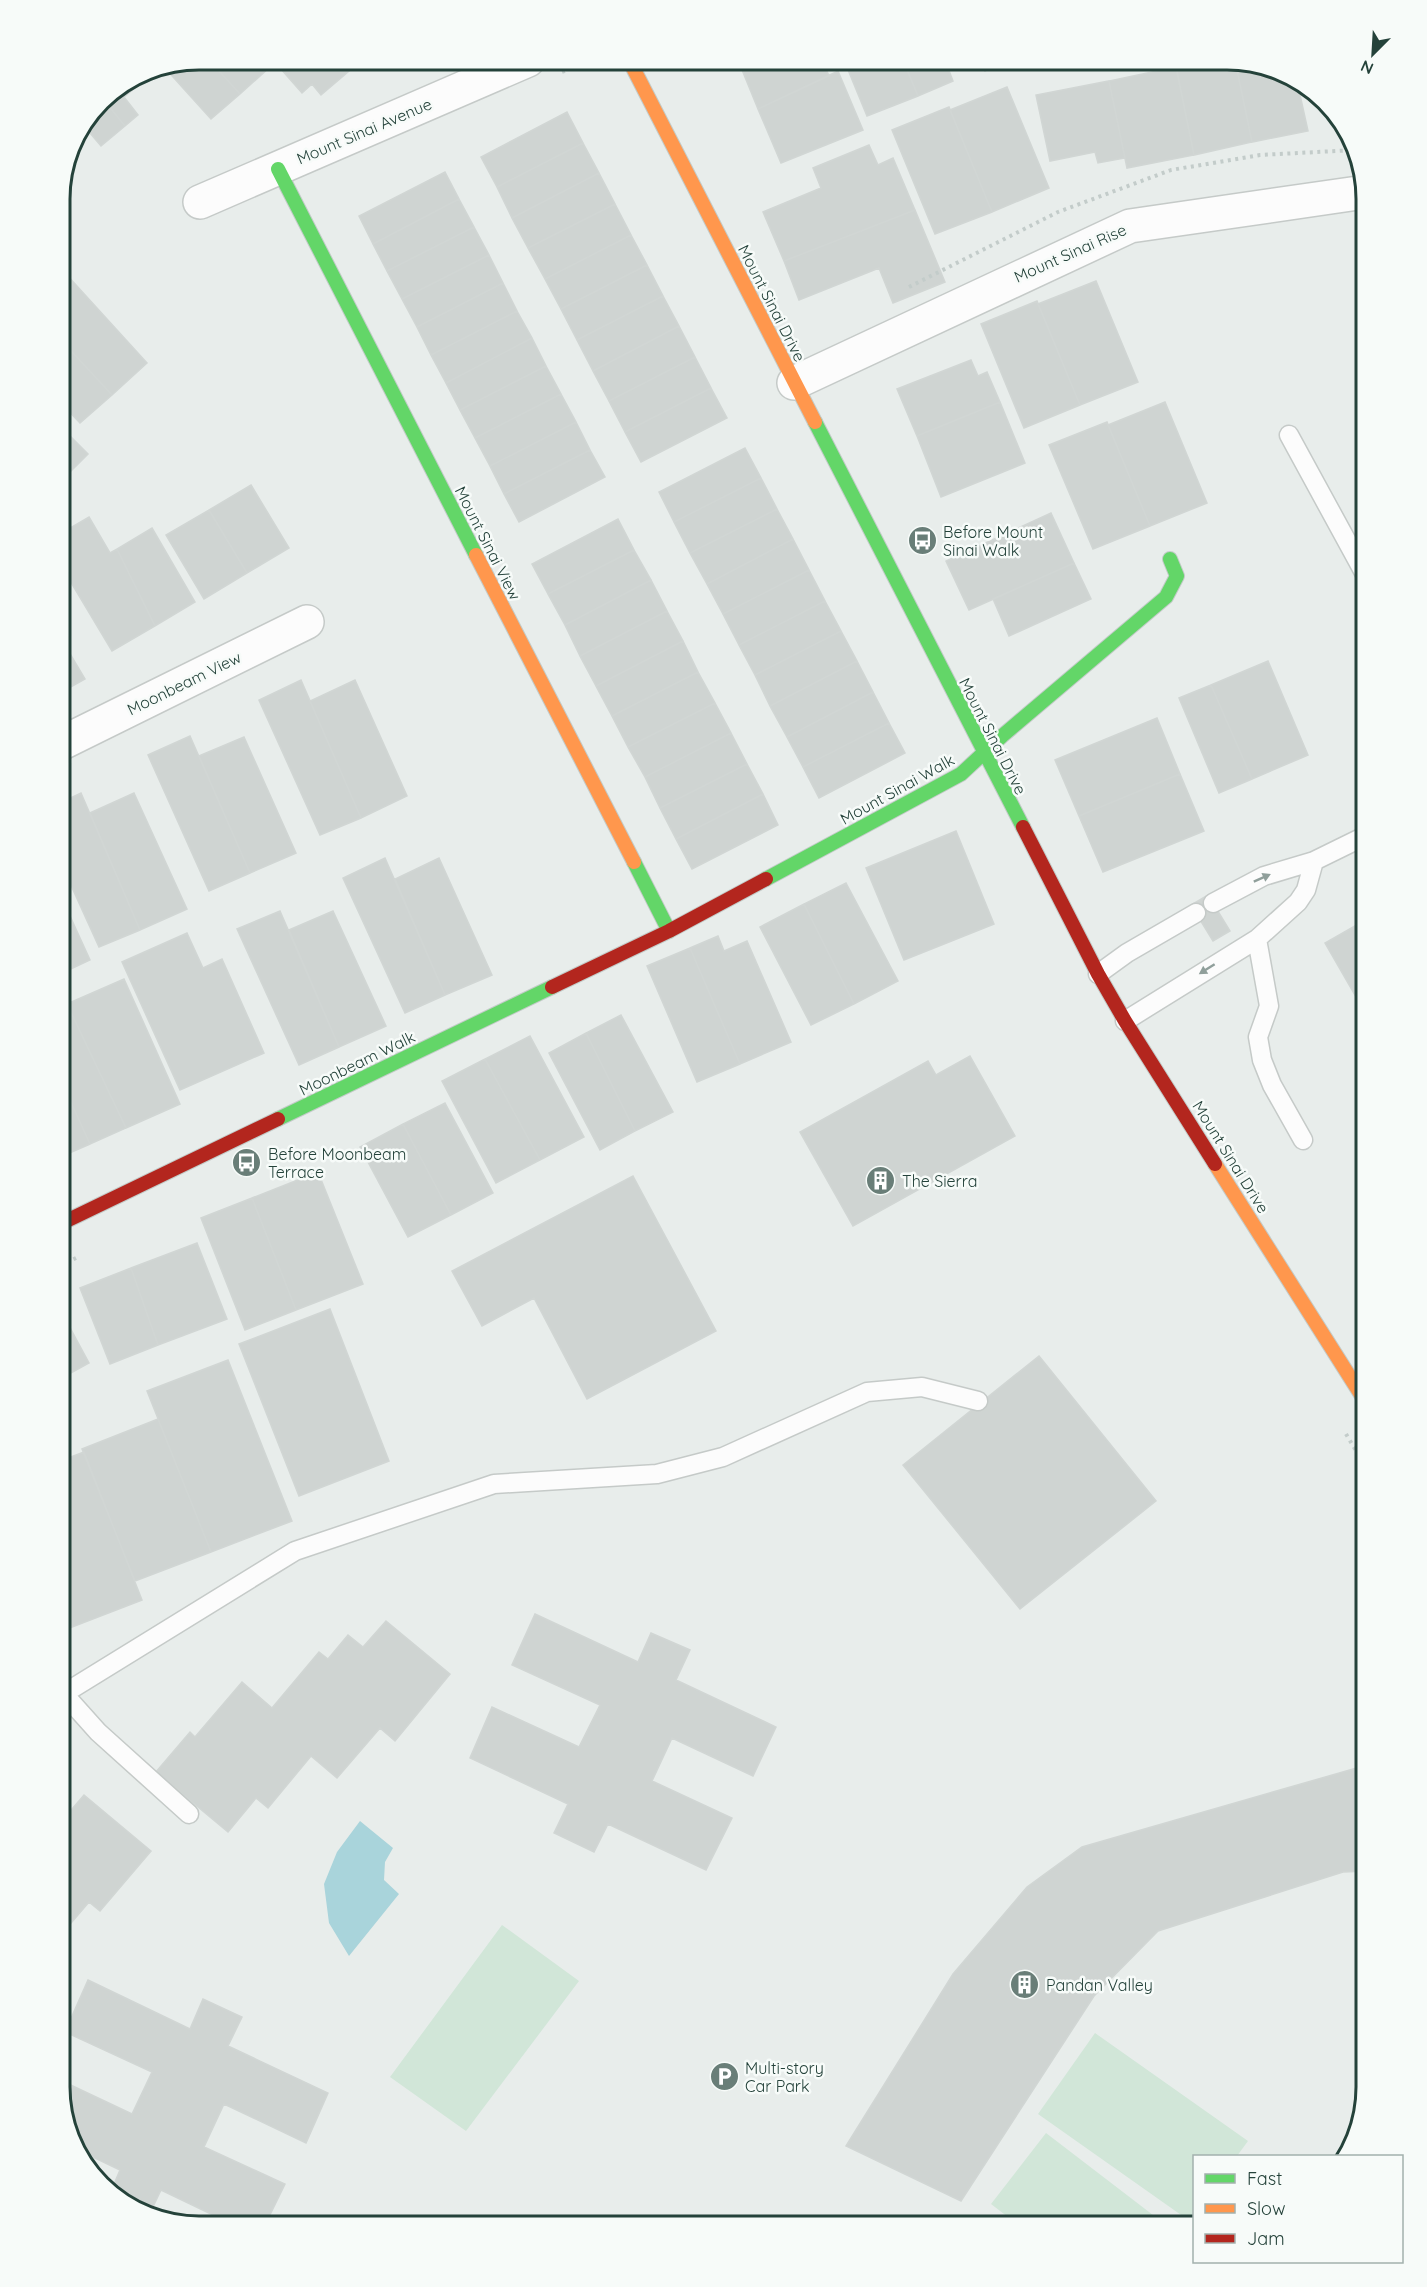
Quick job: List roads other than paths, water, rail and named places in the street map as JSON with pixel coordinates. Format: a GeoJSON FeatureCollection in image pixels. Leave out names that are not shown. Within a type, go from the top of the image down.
{"type":"FeatureCollection","features":[{"type":"Feature","properties":{"kind":"street","name":"Mount Sinai Avenue"},"geometry":{"type":"LineString","coordinates":[[200,202],[504,70]]}},
{"type":"Feature","properties":{"kind":"street","name":"Mount Sinai Drive"},"geometry":{"type":"LineString","coordinates":[[634,70],[1098,974],[1125,1021],[1356,1387]]}},
{"type":"Feature","properties":{"kind":"street","name":"Mount Sinai View"},"geometry":{"type":"LineString","coordinates":[[278,169],[669,931]]}},
{"type":"Feature","properties":{"kind":"street","name":"Mount Sinai Rise"},"geometry":{"type":"LineString","coordinates":[[794,383],[1130,226],[1356,193]]}},
{"type":"Feature","properties":{"kind":"street","name":"Mount Sinai Walk"},"geometry":{"type":"LineString","coordinates":[[669,931],[961,774],[1166,597],[1177,576],[1170,559]]}},
{"type":"Feature","properties":{"kind":"street","name":"Moonbeam View"},"geometry":{"type":"LineString","coordinates":[[71,739],[307,622]]}},
{"type":"Feature","properties":{"kind":"street","name":"Moonbeam Walk"},"geometry":{"type":"LineString","coordinates":[[70,1219],[669,931]]}},
{"type":"Feature","properties":{"kind":"lane"},"geometry":{"type":"LineString","coordinates":[[1289,435],[1356,559]]}},
{"type":"Feature","properties":{"kind":"lane"},"geometry":{"type":"LineString","coordinates":[[1213,903],[1264,876],[1314,861],[1356,841]]}},
{"type":"Feature","properties":{"kind":"lane"},"geometry":{"type":"LineString","coordinates":[[1125,1021],[1257,939],[1298,902],[1306,890],[1314,861]]}},
{"type":"Feature","properties":{"kind":"lane"},"geometry":{"type":"LineString","coordinates":[[1098,974],[1127,953],[1196,913]]}},
{"type":"Feature","properties":{"kind":"lane"},"geometry":{"type":"LineString","coordinates":[[1257,939],[1269,1006],[1258,1037],[1262,1060],[1272,1085],[1303,1140]]}},
{"type":"Feature","properties":{"kind":"lane"},"geometry":{"type":"LineString","coordinates":[[70,1690],[295,1551],[494,1484],[657,1474],[723,1457],[867,1392],[922,1387],[978,1401]]}},
{"type":"Feature","properties":{"kind":"lane"},"geometry":{"type":"LineString","coordinates":[[70,1703],[98,1732],[189,1814]]}},
{"type":"Feature","properties":{"kind":"water"},"geometry":{"type":"Polygon","coordinates":[[[360,1821],[393,1848],[385,1862],[384,1880],[399,1894],[349,1956],[329,1923],[324,1884],[337,1852],[360,1821]]]}},
{"type":"Feature","properties":{"kind":"place","name":"Before Mount Sinai Walk"},"geometry":{"type":"Point","coordinates":[922,541]}},
{"type":"Feature","properties":{"kind":"place","name":"Before Moonbeam Terrace"},"geometry":{"type":"Point","coordinates":[247,1163]}},
{"type":"Feature","properties":{"kind":"place","name":"The Sierra"},"geometry":{"type":"Point","coordinates":[881,1181]}},
{"type":"Feature","properties":{"kind":"place","name":"Pandan Valley"},"geometry":{"type":"Point","coordinates":[1025,1985]}},
{"type":"Feature","properties":{"kind":"place","name":"Multi-story Car Park"},"geometry":{"type":"Point","coordinates":[724,2077]}}]}
